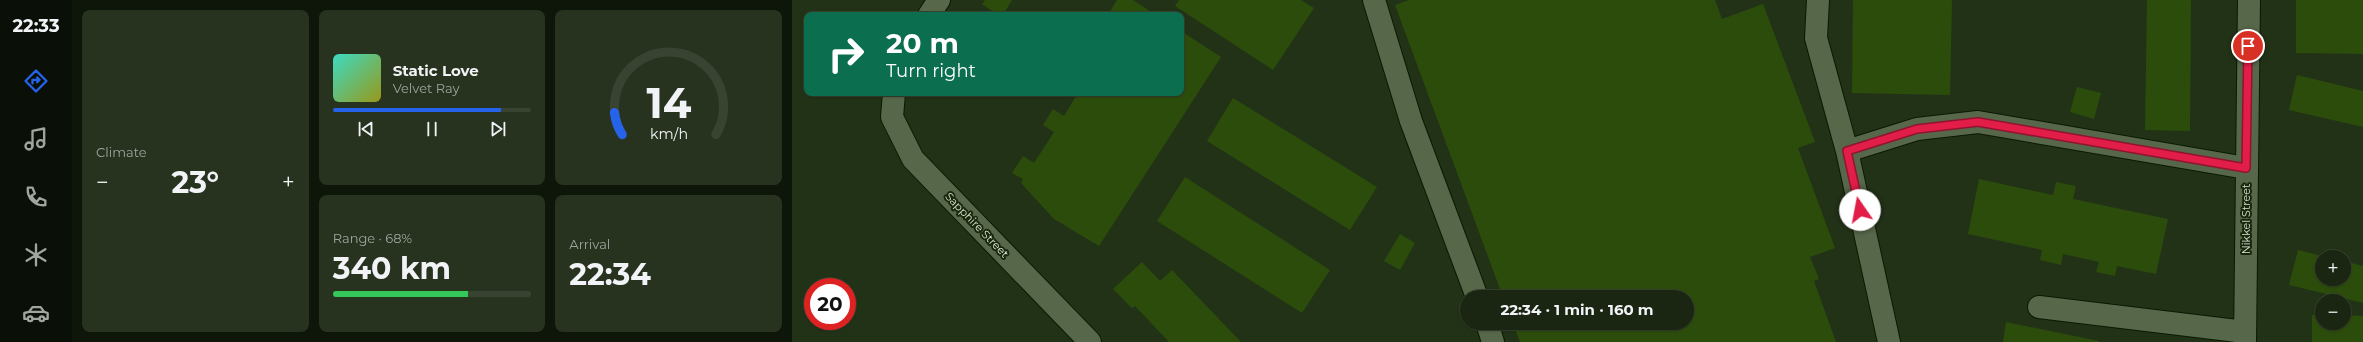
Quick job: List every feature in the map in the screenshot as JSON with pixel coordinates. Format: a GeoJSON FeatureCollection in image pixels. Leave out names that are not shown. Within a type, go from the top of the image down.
{"type":"FeatureCollection","features":[{"type":"Feature","properties":{"kind":"street"},"geometry":{"type":"LineString","coordinates":[[931,12],[939,0]]}},
{"type":"Feature","properties":{"kind":"street"},"geometry":{"type":"LineString","coordinates":[[1374,0],[1411,121],[1474,290]]}},
{"type":"Feature","properties":{"kind":"street"},"geometry":{"type":"LineString","coordinates":[[1818,0],[1816,38],[1847,151],[1889,342]]}},
{"type":"Feature","properties":{"kind":"street","name":"Nikkel Street"},"geometry":{"type":"LineString","coordinates":[[2245,337],[2249,0]]}},
{"type":"Feature","properties":{"kind":"street","name":"Sapphire Street"},"geometry":{"type":"LineString","coordinates":[[894,96],[892,117],[913,159],[1090,342]]}},
{"type":"Feature","properties":{"kind":"street"},"geometry":{"type":"LineString","coordinates":[[1847,151],[1917,129],[1978,122],[2246,168]]}},
{"type":"Feature","properties":{"kind":"street"},"geometry":{"type":"LineString","coordinates":[[2039,307],[2245,337]]}},
{"type":"Feature","properties":{"kind":"street"},"geometry":{"type":"LineString","coordinates":[[1489,330],[1493,342]]}},
{"type":"Feature","properties":{"kind":"building"},"geometry":{"type":"Polygon","coordinates":[[[985,0],[1012,0],[1005,12],[994,12],[982,4],[985,0]]]}},
{"type":"Feature","properties":{"kind":"building"},"geometry":{"type":"Polygon","coordinates":[[[1117,0],[1133,0],[1151,12],[1110,12],[1117,0]]]}},
{"type":"Feature","properties":{"kind":"building"},"geometry":{"type":"Polygon","coordinates":[[[1179,0],[1301,0],[1314,8],[1273,70],[1175,6],[1179,0]]]}},
{"type":"Feature","properties":{"kind":"building"},"geometry":{"type":"Polygon","coordinates":[[[1409,0],[1715,0],[1722,19],[1763,4],[1815,142],[1798,148],[1835,248],[1810,257],[1819,279],[1814,281],[1836,342],[1520,342],[1516,330],[1694,330],[1694,290],[1500,290],[1395,5],[1409,0]]]}},
{"type":"Feature","properties":{"kind":"building"},"geometry":{"type":"Polygon","coordinates":[[[1853,0],[1952,0],[1950,95],[1852,93],[1853,0]]]}},
{"type":"Feature","properties":{"kind":"building"},"geometry":{"type":"Polygon","coordinates":[[[2147,0],[2191,0],[2190,131],[2145,130],[2147,0]]]}},
{"type":"Feature","properties":{"kind":"building"},"geometry":{"type":"Polygon","coordinates":[[[2296,0],[2363,0],[2363,54],[2296,53],[2296,0]]]}},
{"type":"Feature","properties":{"kind":"building"},"geometry":{"type":"Polygon","coordinates":[[[1184,33],[1221,57],[1099,246],[1054,219],[1021,183],[1023,179],[1012,173],[1023,156],[1034,163],[1054,132],[1043,125],[1053,109],[1064,116],[1076,96],[1184,96],[1184,33]]]}},
{"type":"Feature","properties":{"kind":"building"},"geometry":{"type":"Polygon","coordinates":[[[2297,75],[2363,91],[2363,127],[2289,110],[2297,75]]]}},
{"type":"Feature","properties":{"kind":"building"},"geometry":{"type":"Polygon","coordinates":[[[2077,87],[2101,93],[2094,119],[2070,112],[2077,87]]]}},
{"type":"Feature","properties":{"kind":"building"},"geometry":{"type":"Polygon","coordinates":[[[1233,98],[1377,187],[1350,230],[1207,141],[1233,98]]]}},
{"type":"Feature","properties":{"kind":"building"},"geometry":{"type":"Polygon","coordinates":[[[1185,177],[1330,270],[1302,313],[1157,221],[1185,177]]]}},
{"type":"Feature","properties":{"kind":"building"},"geometry":{"type":"Polygon","coordinates":[[[1979,179],[2053,195],[2056,182],[2076,186],[2073,199],[2168,219],[2156,274],[2117,266],[2115,276],[2096,272],[2099,262],[2063,254],[2061,265],[2040,260],[2042,250],[1968,234],[1979,179]]]}},
{"type":"Feature","properties":{"kind":"building"},"geometry":{"type":"Polygon","coordinates":[[[1400,234],[1415,243],[1400,270],[1384,261],[1400,234]]]}},
{"type":"Feature","properties":{"kind":"building"},"geometry":{"type":"Polygon","coordinates":[[[2298,250],[2315,254],[2315,286],[2351,286],[2351,263],[2363,266],[2363,303],[2351,300],[2351,294],[2326,294],[2289,285],[2298,250]]]}},
{"type":"Feature","properties":{"kind":"building"},"geometry":{"type":"Polygon","coordinates":[[[1142,262],[1160,281],[1172,270],[1241,342],[1169,342],[1135,306],[1132,308],[1113,289],[1142,262]]]}},
{"type":"Feature","properties":{"kind":"building"},"geometry":{"type":"Polygon","coordinates":[[[2312,315],[2315,315],[2315,330],[2351,330],[2351,315],[2363,316],[2363,342],[2312,342],[2312,315]]]}},
{"type":"Feature","properties":{"kind":"building"},"geometry":{"type":"Polygon","coordinates":[[[2006,322],[2099,341],[2099,342],[2003,342],[2006,322]]]}},
{"type":"Feature","properties":{"kind":"route"},"geometry":{"type":"LineString","coordinates":[[1860,210],[1847,151],[1917,129],[1978,122],[2246,168],[2248,46]]}}]}
